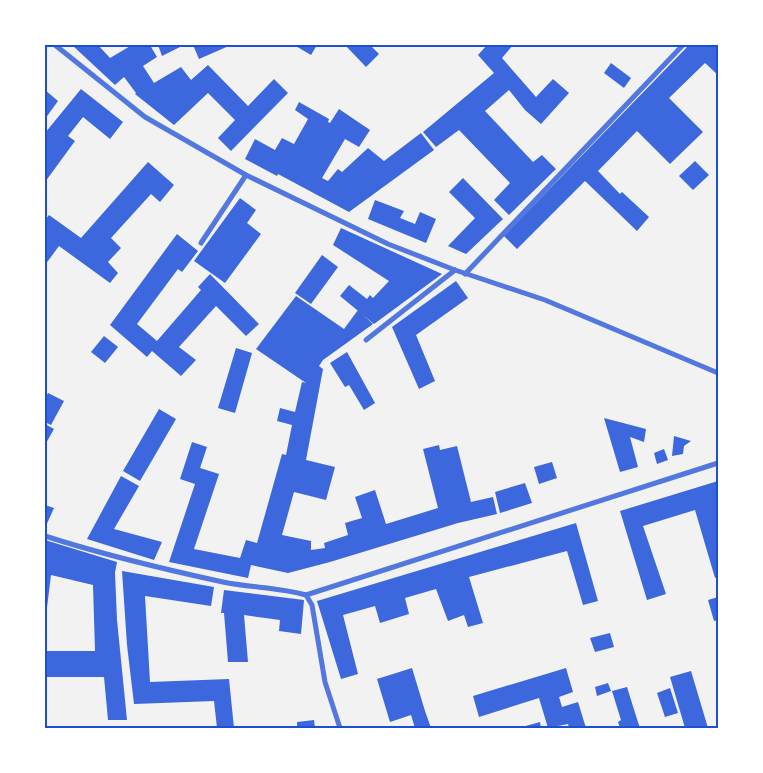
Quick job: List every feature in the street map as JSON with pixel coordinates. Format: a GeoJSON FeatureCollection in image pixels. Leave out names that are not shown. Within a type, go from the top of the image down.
{"type":"FeatureCollection","features":[{"type":"Feature","properties":{"kind":"street"},"geometry":{"type":"LineString","coordinates":[[55,45],[145,117],[246,174],[388,244],[464,274],[545,300],[718,373]]}},
{"type":"Feature","properties":{"kind":"street"},"geometry":{"type":"LineString","coordinates":[[464,274],[683,45]]}},
{"type":"Feature","properties":{"kind":"street"},"geometry":{"type":"LineString","coordinates":[[201,243],[246,174]]}},
{"type":"Feature","properties":{"kind":"street"},"geometry":{"type":"LineString","coordinates":[[366,340],[455,270]]}},
{"type":"Feature","properties":{"kind":"street"},"geometry":{"type":"LineString","coordinates":[[45,536],[126,560],[226,582],[288,590],[306,595],[718,463]]}},
{"type":"Feature","properties":{"kind":"street"},"geometry":{"type":"LineString","coordinates":[[306,595],[313,611],[325,682],[340,728]]}},
{"type":"Feature","properties":{"kind":"building"},"geometry":{"type":"Polygon","coordinates":[[[72,45],[98,45],[110,58],[132,45],[150,45],[157,57],[143,66],[154,83],[181,67],[191,80],[208,65],[248,106],[274,79],[288,93],[231,151],[218,138],[235,120],[208,93],[174,125],[135,94],[124,77],[115,85],[72,45]]]}},
{"type":"Feature","properties":{"kind":"building"},"geometry":{"type":"Polygon","coordinates":[[[158,45],[182,45],[182,46],[162,56],[158,45]]]}},
{"type":"Feature","properties":{"kind":"building"},"geometry":{"type":"Polygon","coordinates":[[[193,45],[231,45],[199,59],[193,45]]]}},
{"type":"Feature","properties":{"kind":"building"},"geometry":{"type":"Polygon","coordinates":[[[294,45],[317,45],[311,55],[294,45]]]}},
{"type":"Feature","properties":{"kind":"building"},"geometry":{"type":"Polygon","coordinates":[[[345,45],[370,45],[379,54],[366,67],[345,45]]]}},
{"type":"Feature","properties":{"kind":"building"},"geometry":{"type":"Polygon","coordinates":[[[487,45],[513,45],[502,58],[536,97],[553,79],[569,93],[541,124],[525,110],[509,90],[485,111],[533,162],[542,155],[556,169],[509,215],[494,200],[510,183],[459,130],[436,147],[423,132],[494,73],[478,55],[487,45]]]}},
{"type":"Feature","properties":{"kind":"building"},"geometry":{"type":"Polygon","coordinates":[[[689,45],[718,45],[718,75],[705,63],[669,98],[703,132],[670,164],[637,131],[598,171],[620,194],[622,192],[649,217],[637,231],[585,181],[517,249],[504,236],[689,45]]]}},
{"type":"Feature","properties":{"kind":"building"},"geometry":{"type":"Polygon","coordinates":[[[611,63],[631,78],[624,88],[604,73],[611,63]]]}},
{"type":"Feature","properties":{"kind":"building"},"geometry":{"type":"Polygon","coordinates":[[[81,89],[123,122],[110,139],[83,117],[68,136],[75,141],[45,182],[45,133],[81,89]]]}},
{"type":"Feature","properties":{"kind":"building"},"geometry":{"type":"Polygon","coordinates":[[[45,90],[58,101],[45,119],[45,90]]]}},
{"type":"Feature","properties":{"kind":"building"},"geometry":{"type":"Polygon","coordinates":[[[299,102],[329,119],[328,122],[330,123],[339,109],[370,130],[359,147],[345,139],[322,178],[328,181],[338,169],[342,172],[368,148],[384,161],[421,133],[434,150],[349,212],[278,174],[277,176],[245,159],[255,139],[275,150],[282,138],[294,144],[308,119],[295,110],[299,102]]]}},
{"type":"Feature","properties":{"kind":"building"},"geometry":{"type":"Polygon","coordinates":[[[695,161],[709,175],[693,190],[679,176],[695,161]]]}},
{"type":"Feature","properties":{"kind":"building"},"geometry":{"type":"Polygon","coordinates":[[[148,162],[174,185],[160,202],[151,194],[111,238],[121,248],[108,262],[118,273],[110,283],[59,246],[45,265],[45,220],[49,215],[81,238],[148,162]]]}},
{"type":"Feature","properties":{"kind":"building"},"geometry":{"type":"Polygon","coordinates":[[[463,178],[503,219],[466,254],[448,246],[475,218],[449,192],[463,178]]]}},
{"type":"Feature","properties":{"kind":"building"},"geometry":{"type":"Polygon","coordinates":[[[240,198],[256,210],[247,223],[261,234],[225,283],[194,261],[240,198]]]}},
{"type":"Feature","properties":{"kind":"building"},"geometry":{"type":"Polygon","coordinates":[[[375,200],[404,211],[400,218],[415,224],[420,212],[436,219],[426,243],[368,219],[375,200]]]}},
{"type":"Feature","properties":{"kind":"building"},"geometry":{"type":"Polygon","coordinates":[[[341,228],[442,274],[374,324],[340,296],[349,285],[367,299],[370,295],[373,298],[389,281],[333,245],[341,228]]]}},
{"type":"Feature","properties":{"kind":"building"},"geometry":{"type":"Polygon","coordinates":[[[177,234],[198,251],[182,272],[178,269],[137,324],[157,341],[201,290],[198,287],[210,274],[259,324],[246,336],[216,306],[179,347],[196,360],[181,376],[152,351],[147,357],[110,325],[177,234]]]}},
{"type":"Feature","properties":{"kind":"building"},"geometry":{"type":"Polygon","coordinates":[[[322,255],[338,267],[311,304],[295,293],[322,255]]]}},
{"type":"Feature","properties":{"kind":"building"},"geometry":{"type":"Polygon","coordinates":[[[456,281],[468,298],[416,335],[435,381],[419,389],[392,327],[456,281]]]}},
{"type":"Feature","properties":{"kind":"building"},"geometry":{"type":"Polygon","coordinates":[[[296,296],[344,329],[358,310],[373,324],[323,360],[319,366],[323,369],[306,460],[335,467],[326,500],[294,492],[282,535],[311,541],[311,550],[325,548],[324,543],[348,535],[345,523],[362,518],[355,497],[375,490],[386,524],[438,508],[423,449],[439,445],[440,450],[457,446],[471,502],[493,497],[497,514],[458,523],[288,573],[251,565],[248,578],[169,562],[195,484],[180,479],[192,442],[207,447],[200,468],[219,474],[194,549],[240,558],[246,540],[257,543],[282,454],[286,455],[292,425],[277,421],[280,408],[295,412],[302,382],[306,383],[256,349],[296,296]]]}},
{"type":"Feature","properties":{"kind":"building"},"geometry":{"type":"Polygon","coordinates":[[[104,336],[118,347],[105,363],[91,352],[104,336]]]}},
{"type":"Feature","properties":{"kind":"building"},"geometry":{"type":"Polygon","coordinates":[[[236,348],[252,353],[235,413],[218,408],[236,348]]]}},
{"type":"Feature","properties":{"kind":"building"},"geometry":{"type":"Polygon","coordinates":[[[347,352],[375,403],[364,410],[349,385],[345,387],[330,363],[347,352]]]}},
{"type":"Feature","properties":{"kind":"building"},"geometry":{"type":"Polygon","coordinates":[[[48,393],[64,401],[51,425],[45,422],[45,398],[48,393]]]}},
{"type":"Feature","properties":{"kind":"building"},"geometry":{"type":"Polygon","coordinates":[[[159,409],[176,419],[140,481],[123,471],[159,409]]]}},
{"type":"Feature","properties":{"kind":"building"},"geometry":{"type":"Polygon","coordinates":[[[604,418],[646,429],[644,442],[630,437],[638,467],[620,472],[604,418]]]}},
{"type":"Feature","properties":{"kind":"building"},"geometry":{"type":"Polygon","coordinates":[[[45,424],[54,429],[45,445],[45,424]]]}},
{"type":"Feature","properties":{"kind":"building"},"geometry":{"type":"Polygon","coordinates":[[[674,436],[691,441],[684,446],[683,454],[672,456],[674,436]]]}},
{"type":"Feature","properties":{"kind":"building"},"geometry":{"type":"Polygon","coordinates":[[[664,449],[668,460],[657,464],[654,453],[664,449]]]}},
{"type":"Feature","properties":{"kind":"building"},"geometry":{"type":"Polygon","coordinates":[[[552,462],[557,478],[539,484],[534,467],[552,462]]]}},
{"type":"Feature","properties":{"kind":"building"},"geometry":{"type":"Polygon","coordinates":[[[121,476],[139,486],[114,529],[162,542],[154,560],[87,539],[121,476]]]}},
{"type":"Feature","properties":{"kind":"building"},"geometry":{"type":"Polygon","coordinates":[[[718,481],[718,577],[715,578],[695,510],[643,526],[666,594],[647,600],[620,511],[718,481]]]}},
{"type":"Feature","properties":{"kind":"building"},"geometry":{"type":"Polygon","coordinates":[[[525,483],[532,503],[500,513],[495,492],[525,483]]]}},
{"type":"Feature","properties":{"kind":"building"},"geometry":{"type":"Polygon","coordinates":[[[45,505],[54,508],[45,528],[45,505]]]}},
{"type":"Feature","properties":{"kind":"building"},"geometry":{"type":"Polygon","coordinates":[[[576,523],[598,601],[583,605],[567,551],[469,577],[483,623],[468,627],[464,615],[448,621],[436,589],[405,598],[409,614],[380,623],[375,606],[343,615],[358,674],[341,679],[317,601],[576,523]]]}},
{"type":"Feature","properties":{"kind":"building"},"geometry":{"type":"Polygon","coordinates":[[[45,540],[117,562],[115,573],[117,620],[127,720],[108,720],[104,677],[45,677],[45,651],[95,651],[93,585],[51,575],[45,624],[45,540]]]}},
{"type":"Feature","properties":{"kind":"building"},"geometry":{"type":"Polygon","coordinates":[[[122,571],[214,587],[211,606],[145,596],[150,682],[229,679],[234,728],[217,728],[214,701],[134,704],[127,645],[122,571]]]}},
{"type":"Feature","properties":{"kind":"building"},"geometry":{"type":"Polygon","coordinates":[[[224,590],[304,600],[301,634],[279,631],[280,620],[244,615],[248,662],[228,662],[224,613],[221,613],[224,590]]]}},
{"type":"Feature","properties":{"kind":"building"},"geometry":{"type":"Polygon","coordinates":[[[718,597],[718,620],[714,621],[708,600],[718,597]]]}},
{"type":"Feature","properties":{"kind":"building"},"geometry":{"type":"Polygon","coordinates":[[[610,633],[614,647],[595,652],[590,638],[610,633]]]}},
{"type":"Feature","properties":{"kind":"building"},"geometry":{"type":"Polygon","coordinates":[[[412,668],[431,728],[415,728],[411,715],[390,722],[377,679],[412,668]]]}},
{"type":"Feature","properties":{"kind":"building"},"geometry":{"type":"Polygon","coordinates":[[[566,668],[573,692],[559,697],[562,707],[578,702],[586,728],[569,728],[568,724],[548,728],[539,698],[479,717],[473,696],[566,668]]]}},
{"type":"Feature","properties":{"kind":"building"},"geometry":{"type":"Polygon","coordinates":[[[691,671],[708,728],[685,728],[670,677],[691,671]]]}},
{"type":"Feature","properties":{"kind":"building"},"geometry":{"type":"Polygon","coordinates":[[[608,683],[611,691],[597,696],[595,687],[608,683]]]}},
{"type":"Feature","properties":{"kind":"building"},"geometry":{"type":"Polygon","coordinates":[[[627,687],[640,728],[620,728],[618,722],[621,720],[612,691],[627,687]]]}},
{"type":"Feature","properties":{"kind":"building"},"geometry":{"type":"Polygon","coordinates":[[[670,688],[678,713],[665,717],[657,693],[670,688]]]}},
{"type":"Feature","properties":{"kind":"building"},"geometry":{"type":"Polygon","coordinates":[[[314,720],[315,728],[297,728],[297,722],[314,720]]]}},
{"type":"Feature","properties":{"kind":"building"},"geometry":{"type":"Polygon","coordinates":[[[540,722],[541,728],[522,728],[522,727],[540,722]]]}}]}
